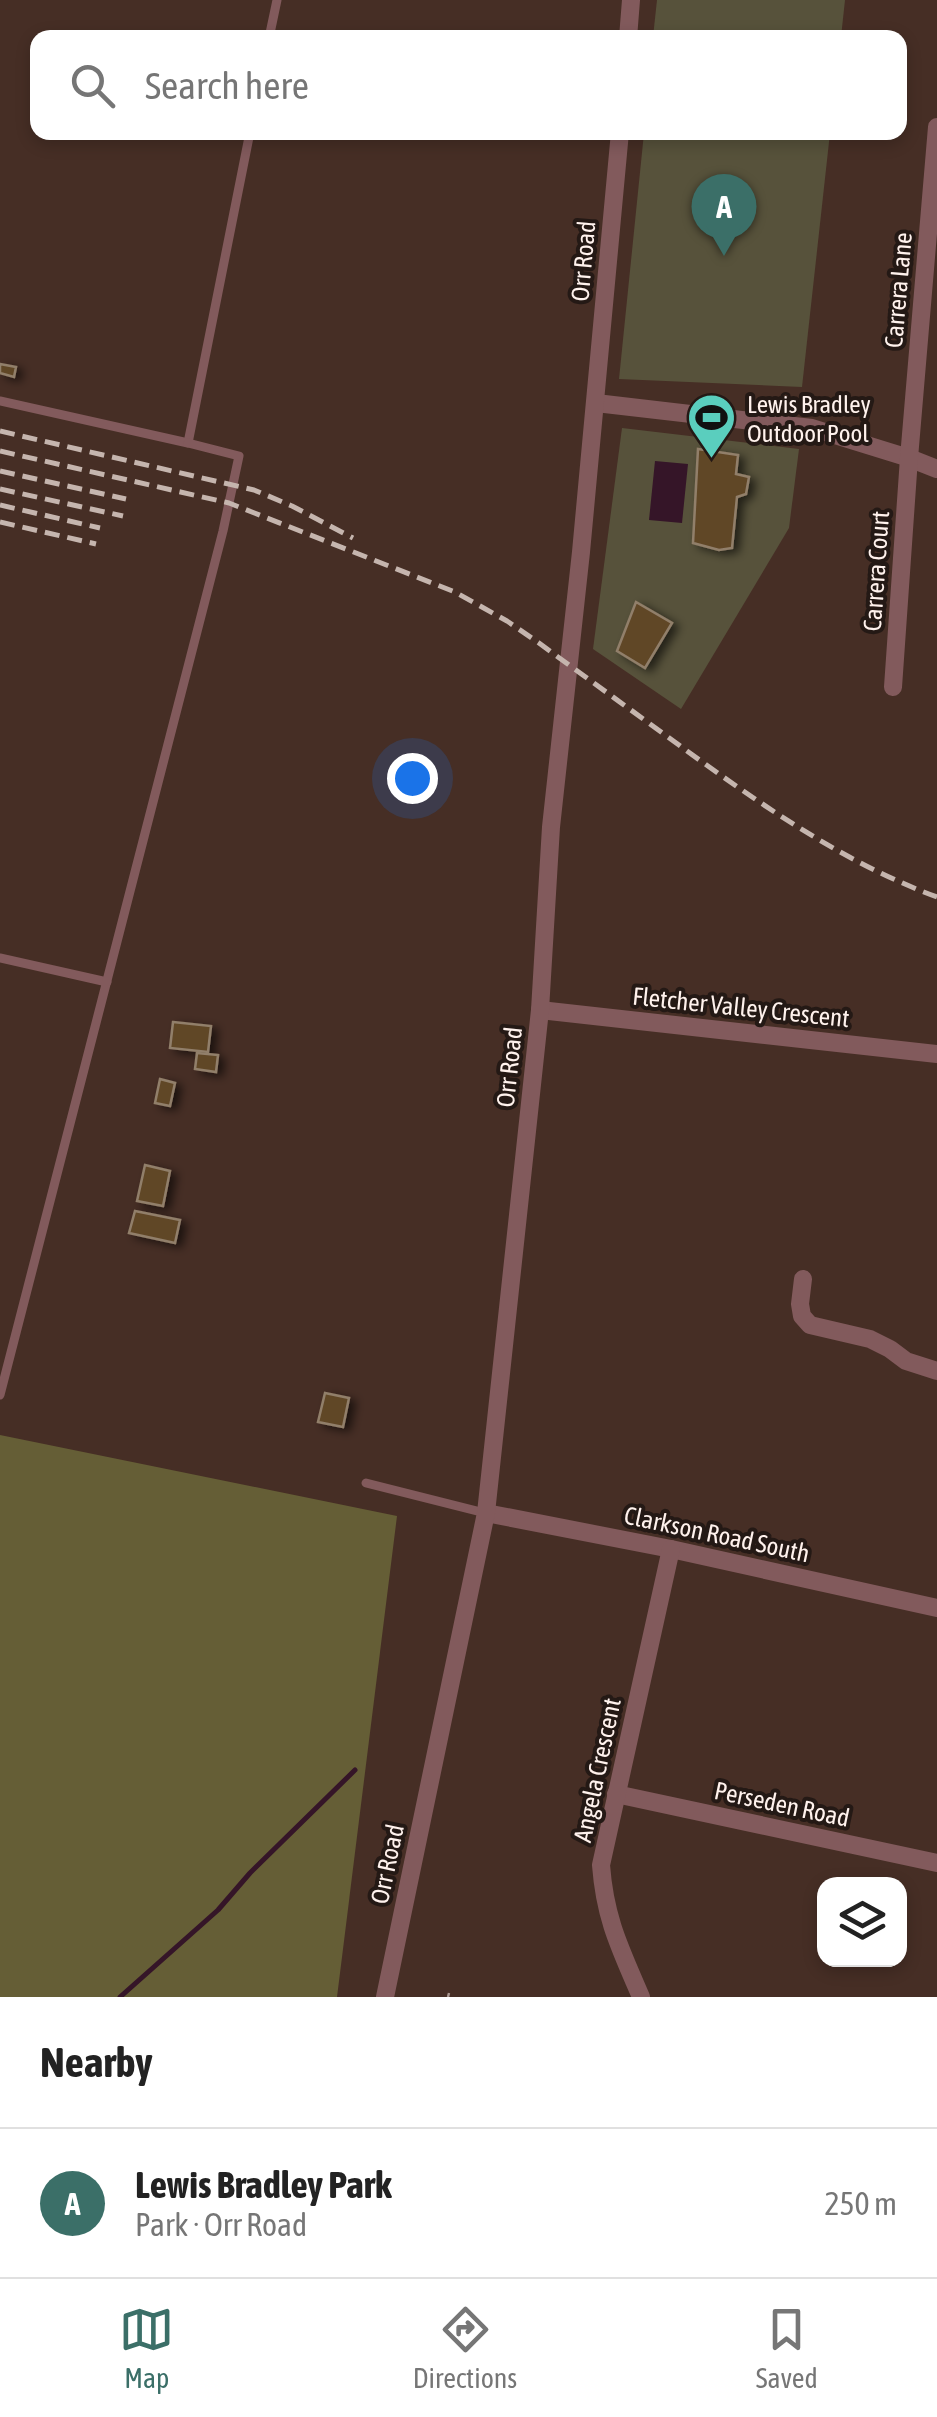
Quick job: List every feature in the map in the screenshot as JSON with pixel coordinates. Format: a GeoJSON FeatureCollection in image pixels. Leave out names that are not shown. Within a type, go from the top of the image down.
{"type":"FeatureCollection","features":[{"type":"Feature","properties":{"kind":"street"},"geometry":{"type":"LineString","coordinates":[[629,30],[631,0]]}},
{"type":"Feature","properties":{"kind":"street","name":"Carrera Lane"},"geometry":{"type":"LineString","coordinates":[[909,458],[937,127]]}},
{"type":"Feature","properties":{"kind":"street","name":"Orr Road"},"geometry":{"type":"LineString","coordinates":[[385,1997],[486,1513],[540,1010],[551,827],[619,140]]}},
{"type":"Feature","properties":{"kind":"street"},"geometry":{"type":"LineString","coordinates":[[596,402],[812,428],[937,469]]}},
{"type":"Feature","properties":{"kind":"street","name":"Carrera Court"},"geometry":{"type":"LineString","coordinates":[[893,688],[909,458]]}},
{"type":"Feature","properties":{"kind":"street","name":"Fletcher Valley Crescent"},"geometry":{"type":"LineString","coordinates":[[540,1010],[937,1054]]}},
{"type":"Feature","properties":{"kind":"street"},"geometry":{"type":"LineString","coordinates":[[803,1279],[800,1304],[802,1316],[810,1325],[870,1339],[906,1361],[937,1371]]}},
{"type":"Feature","properties":{"kind":"street","name":"Clarkson Road South"},"geometry":{"type":"LineString","coordinates":[[486,1513],[672,1549],[937,1608]]}},
{"type":"Feature","properties":{"kind":"street","name":"Angela Crescent"},"geometry":{"type":"LineString","coordinates":[[642,1997],[612,1931],[603,1895],[602,1865],[672,1549]]}},
{"type":"Feature","properties":{"kind":"street","name":"Perseden Road"},"geometry":{"type":"LineString","coordinates":[[616,1794],[937,1863]]}},
{"type":"Feature","properties":{"kind":"lane"},"geometry":{"type":"LineString","coordinates":[[271,30],[277,0]]}},
{"type":"Feature","properties":{"kind":"lane"},"geometry":{"type":"LineString","coordinates":[[188,443],[248,140]]}},
{"type":"Feature","properties":{"kind":"lane"},"geometry":{"type":"LineString","coordinates":[[0,401],[239,456],[0,1395]]}},
{"type":"Feature","properties":{"kind":"lane"},"geometry":{"type":"LineString","coordinates":[[0,958],[107,982]]}},
{"type":"Feature","properties":{"kind":"lane"},"geometry":{"type":"LineString","coordinates":[[366,1483],[486,1513]]}},
{"type":"Feature","properties":{"kind":"shaded area"},"geometry":{"type":"Polygon","coordinates":[[[657,0],[845,0],[842,30],[654,30],[657,0]]]}},
{"type":"Feature","properties":{"kind":"shaded area"},"geometry":{"type":"Polygon","coordinates":[[[643,140],[829,140],[802,387],[619,379],[643,140]]]}},
{"type":"Feature","properties":{"kind":"shaded area"},"geometry":{"type":"Polygon","coordinates":[[[622,428],[799,449],[789,528],[681,709],[593,649],[622,428]]]}},
{"type":"Feature","properties":{"kind":"shaded area"},"geometry":{"type":"Polygon","coordinates":[[[655,461],[688,464],[682,523],[649,520],[655,461]]]}},
{"type":"Feature","properties":{"kind":"shaded area"},"geometry":{"type":"Polygon","coordinates":[[[0,1435],[397,1516],[337,1997],[0,1997],[0,1435]]]}},
{"type":"Feature","properties":{"kind":"building"},"geometry":{"type":"Polygon","coordinates":[[[0,364],[16,367],[14,377],[0,373],[0,364]]]}},
{"type":"Feature","properties":{"kind":"building"},"geometry":{"type":"Polygon","coordinates":[[[698,449],[738,455],[736,474],[749,477],[746,494],[737,497],[732,548],[719,550],[693,543],[698,449]]]}},
{"type":"Feature","properties":{"kind":"building"},"geometry":{"type":"Polygon","coordinates":[[[636,602],[672,623],[645,668],[617,651],[636,602]]]}},
{"type":"Feature","properties":{"kind":"building"},"geometry":{"type":"Polygon","coordinates":[[[173,1022],[211,1026],[208,1052],[170,1048],[173,1022]]]}},
{"type":"Feature","properties":{"kind":"building"},"geometry":{"type":"Polygon","coordinates":[[[197,1053],[218,1055],[216,1072],[195,1069],[197,1053]]]}},
{"type":"Feature","properties":{"kind":"building"},"geometry":{"type":"Polygon","coordinates":[[[160,1079],[175,1083],[170,1106],[155,1103],[160,1079]]]}},
{"type":"Feature","properties":{"kind":"building"},"geometry":{"type":"Polygon","coordinates":[[[145,1165],[170,1171],[163,1206],[137,1201],[145,1165]]]}},
{"type":"Feature","properties":{"kind":"building"},"geometry":{"type":"Polygon","coordinates":[[[135,1211],[180,1220],[175,1243],[129,1233],[135,1211]]]}},
{"type":"Feature","properties":{"kind":"building"},"geometry":{"type":"Polygon","coordinates":[[[325,1393],[349,1398],[343,1427],[318,1422],[325,1393]]]}},
{"type":"Feature","properties":{"kind":"waterway"},"geometry":{"type":"LineString","coordinates":[[120,1997],[218,1910],[250,1873],[355,1770]]}},
{"type":"Feature","properties":{"kind":"railway"},"geometry":{"type":"LineString","coordinates":[[0,431],[254,490],[353,538]]}},
{"type":"Feature","properties":{"kind":"railway"},"geometry":{"type":"LineString","coordinates":[[0,451],[229,503],[455,592],[507,621],[807,833],[870,868],[937,897]]}},
{"type":"Feature","properties":{"kind":"railway"},"geometry":{"type":"LineString","coordinates":[[0,471],[126,499]]}},
{"type":"Feature","properties":{"kind":"railway"},"geometry":{"type":"LineString","coordinates":[[0,489],[123,516]]}},
{"type":"Feature","properties":{"kind":"railway"},"geometry":{"type":"LineString","coordinates":[[0,505],[100,528]]}},
{"type":"Feature","properties":{"kind":"railway"},"geometry":{"type":"LineString","coordinates":[[0,522],[96,544]]}},
{"type":"Feature","properties":{"kind":"place","name":"Lewis Bradley Park"},"geometry":{"type":"Point","coordinates":[724,256]}},
{"type":"Feature","properties":{"kind":"place","name":"Lewis Bradley Outdoor Pool"},"geometry":{"type":"Point","coordinates":[712,460]}}]}
